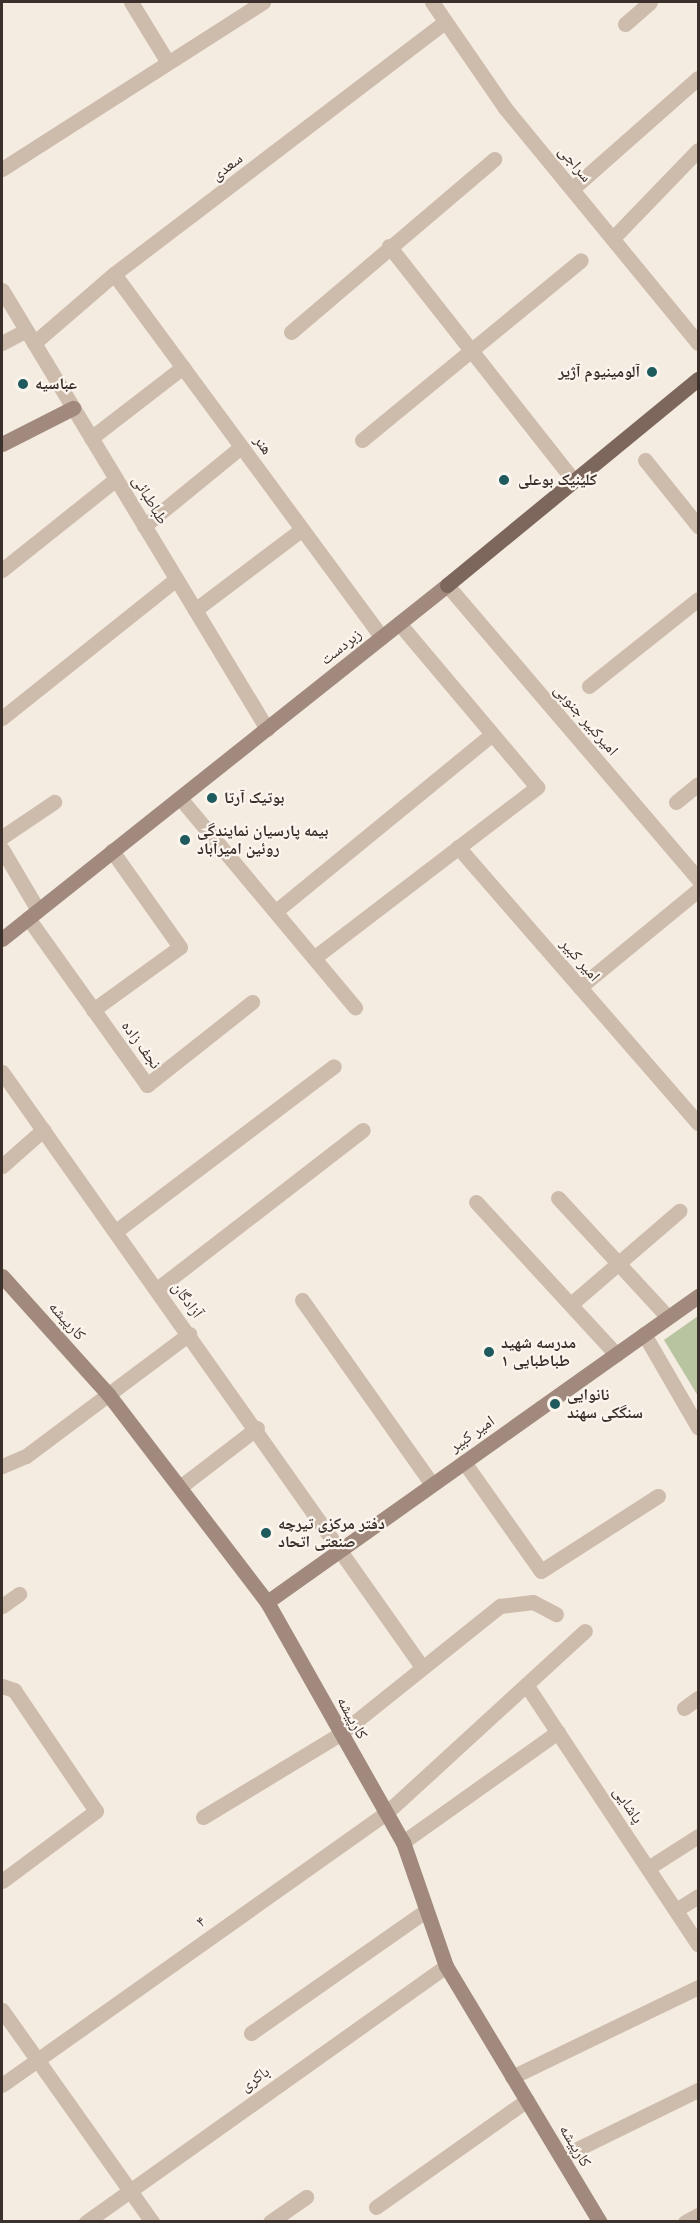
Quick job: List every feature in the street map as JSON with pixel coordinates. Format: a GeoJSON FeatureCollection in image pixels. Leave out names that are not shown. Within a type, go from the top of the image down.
{"type":"FeatureCollection","features":[{"type":"Feature","properties":{"kind":"main road","name":"زبردست"},"geometry":{"type":"LineString","coordinates":[[2,939],[447,585],[699,379]]}},
{"type":"Feature","properties":{"kind":"main road"},"geometry":{"type":"LineString","coordinates":[[2,444],[73,408]]}},
{"type":"Feature","properties":{"kind":"main road","name":"کارپیشه"},"geometry":{"type":"LineString","coordinates":[[2,1276],[108,1394],[267,1602],[385,1814],[404,1842],[425,1911],[446,1966],[600,2222]]}},
{"type":"Feature","properties":{"kind":"main road","name":"امیر کبیر"},"geometry":{"type":"LineString","coordinates":[[267,1602],[699,1296]]}},
{"type":"Feature","properties":{"kind":"street"},"geometry":{"type":"LineString","coordinates":[[131,2],[167,62]]}},
{"type":"Feature","properties":{"kind":"street"},"geometry":{"type":"LineString","coordinates":[[2,169],[263,2]]}},
{"type":"Feature","properties":{"kind":"street","name":"سراجی"},"geometry":{"type":"LineString","coordinates":[[432,2],[505,108],[699,343]]}},
{"type":"Feature","properties":{"kind":"street"},"geometry":{"type":"LineString","coordinates":[[625,24],[650,2]]}},
{"type":"Feature","properties":{"kind":"street","name":"سعدی"},"geometry":{"type":"LineString","coordinates":[[2,343],[30,337],[445,22]]}},
{"type":"Feature","properties":{"kind":"street"},"geometry":{"type":"LineString","coordinates":[[572,189],[699,78]]}},
{"type":"Feature","properties":{"kind":"street"},"geometry":{"type":"LineString","coordinates":[[613,238],[699,150]]}},
{"type":"Feature","properties":{"kind":"street"},"geometry":{"type":"LineString","coordinates":[[291,332],[389,246],[494,159]]}},
{"type":"Feature","properties":{"kind":"street"},"geometry":{"type":"LineString","coordinates":[[389,246],[574,481]]}},
{"type":"Feature","properties":{"kind":"street"},"geometry":{"type":"LineString","coordinates":[[362,440],[581,260]]}},
{"type":"Feature","properties":{"kind":"street","name":"هنر"},"geometry":{"type":"LineString","coordinates":[[114,274],[382,637]]}},
{"type":"Feature","properties":{"kind":"street","name":"طباطبائی"},"geometry":{"type":"LineString","coordinates":[[2,290],[267,729]]}},
{"type":"Feature","properties":{"kind":"street"},"geometry":{"type":"LineString","coordinates":[[91,438],[183,367]]}},
{"type":"Feature","properties":{"kind":"street"},"geometry":{"type":"LineString","coordinates":[[144,526],[241,447]]}},
{"type":"Feature","properties":{"kind":"street"},"geometry":{"type":"LineString","coordinates":[[645,460],[699,526]]}},
{"type":"Feature","properties":{"kind":"street"},"geometry":{"type":"LineString","coordinates":[[2,570],[116,479]]}},
{"type":"Feature","properties":{"kind":"street"},"geometry":{"type":"LineString","coordinates":[[195,610],[302,529]]}},
{"type":"Feature","properties":{"kind":"street"},"geometry":{"type":"LineString","coordinates":[[2,718],[176,579]]}},
{"type":"Feature","properties":{"kind":"street","name":"امیرکبیر جنوبی"},"geometry":{"type":"LineString","coordinates":[[447,585],[699,879]]}},
{"type":"Feature","properties":{"kind":"street"},"geometry":{"type":"LineString","coordinates":[[589,686],[699,599]]}},
{"type":"Feature","properties":{"kind":"street"},"geometry":{"type":"LineString","coordinates":[[315,957],[537,787],[399,623]]}},
{"type":"Feature","properties":{"kind":"street"},"geometry":{"type":"LineString","coordinates":[[276,911],[492,734]]}},
{"type":"Feature","properties":{"kind":"street"},"geometry":{"type":"LineString","coordinates":[[676,802],[699,784]]}},
{"type":"Feature","properties":{"kind":"street"},"geometry":{"type":"LineString","coordinates":[[180,798],[355,1007]]}},
{"type":"Feature","properties":{"kind":"street"},"geometry":{"type":"LineString","coordinates":[[2,837],[54,802]]}},
{"type":"Feature","properties":{"kind":"street","name":"امیر کبیر"},"geometry":{"type":"LineString","coordinates":[[458,848],[699,1123]]}},
{"type":"Feature","properties":{"kind":"street","name":"نجف زاده"},"geometry":{"type":"LineString","coordinates":[[2,849],[33,914],[93,1010],[147,1085],[252,1002]]}},
{"type":"Feature","properties":{"kind":"street"},"geometry":{"type":"LineString","coordinates":[[93,1010],[180,947],[112,851]]}},
{"type":"Feature","properties":{"kind":"street"},"geometry":{"type":"LineString","coordinates":[[580,987],[699,890]]}},
{"type":"Feature","properties":{"kind":"street"},"geometry":{"type":"LineString","coordinates":[[116,1231],[334,1066]]}},
{"type":"Feature","properties":{"kind":"street","name":"آزادگان"},"geometry":{"type":"LineString","coordinates":[[2,1072],[343,1548],[422,1667]]}},
{"type":"Feature","properties":{"kind":"street"},"geometry":{"type":"LineString","coordinates":[[2,1166],[43,1130]]}},
{"type":"Feature","properties":{"kind":"street"},"geometry":{"type":"LineString","coordinates":[[157,1289],[363,1131]]}},
{"type":"Feature","properties":{"kind":"street"},"geometry":{"type":"LineString","coordinates":[[558,1198],[668,1317]]}},
{"type":"Feature","properties":{"kind":"street"},"geometry":{"type":"LineString","coordinates":[[476,1202],[616,1354]]}},
{"type":"Feature","properties":{"kind":"street"},"geometry":{"type":"LineString","coordinates":[[571,1304],[679,1211]]}},
{"type":"Feature","properties":{"kind":"street"},"geometry":{"type":"LineString","coordinates":[[302,1300],[432,1484]]}},
{"type":"Feature","properties":{"kind":"street"},"geometry":{"type":"LineString","coordinates":[[2,1466],[26,1456],[189,1334]]}},
{"type":"Feature","properties":{"kind":"street"},"geometry":{"type":"LineString","coordinates":[[644,1334],[699,1427]]}},
{"type":"Feature","properties":{"kind":"street"},"geometry":{"type":"LineString","coordinates":[[180,1487],[257,1428]]}},
{"type":"Feature","properties":{"kind":"street"},"geometry":{"type":"LineString","coordinates":[[464,1462],[541,1571],[658,1496]]}},
{"type":"Feature","properties":{"kind":"street"},"geometry":{"type":"LineString","coordinates":[[2,1606],[19,1594]]}},
{"type":"Feature","properties":{"kind":"street"},"geometry":{"type":"LineString","coordinates":[[203,1817],[340,1734],[500,1606],[533,1602],[556,1614]]}},
{"type":"Feature","properties":{"kind":"street","name":"۴"},"geometry":{"type":"LineString","coordinates":[[2,2085],[385,1814],[527,1686],[585,1630]]}},
{"type":"Feature","properties":{"kind":"street"},"geometry":{"type":"LineString","coordinates":[[2,1686],[14,1690],[96,1811],[2,1881]]}},
{"type":"Feature","properties":{"kind":"street","name":"پاشایی"},"geometry":{"type":"LineString","coordinates":[[527,1686],[699,1944]]}},
{"type":"Feature","properties":{"kind":"street"},"geometry":{"type":"LineString","coordinates":[[684,1708],[699,1698]]}},
{"type":"Feature","properties":{"kind":"street"},"geometry":{"type":"LineString","coordinates":[[404,1842],[558,1732]]}},
{"type":"Feature","properties":{"kind":"street"},"geometry":{"type":"LineString","coordinates":[[648,1868],[699,1836]]}},
{"type":"Feature","properties":{"kind":"street"},"geometry":{"type":"LineString","coordinates":[[675,1910],[699,1896]]}},
{"type":"Feature","properties":{"kind":"street"},"geometry":{"type":"LineString","coordinates":[[251,2034],[425,1911]]}},
{"type":"Feature","properties":{"kind":"street","name":"باکری"},"geometry":{"type":"LineString","coordinates":[[86,2222],[446,1966]]}},
{"type":"Feature","properties":{"kind":"street"},"geometry":{"type":"LineString","coordinates":[[512,2077],[699,1987]]}},
{"type":"Feature","properties":{"kind":"street"},"geometry":{"type":"LineString","coordinates":[[2,2010],[152,2222]]}},
{"type":"Feature","properties":{"kind":"street"},"geometry":{"type":"LineString","coordinates":[[561,2157],[699,2090]]}},
{"type":"Feature","properties":{"kind":"street"},"geometry":{"type":"LineString","coordinates":[[376,2206],[527,2100]]}},
{"type":"Feature","properties":{"kind":"street"},"geometry":{"type":"LineString","coordinates":[[270,2222],[306,2197]]}},
{"type":"Feature","properties":{"kind":"street"},"geometry":{"type":"LineString","coordinates":[[685,2222],[699,2214]]}},
{"type":"Feature","properties":{"kind":"green space"},"geometry":{"type":"Polygon","coordinates":[[[698,1316],[698,1396],[664,1340],[698,1316]]]}},
{"type":"Feature","properties":{"kind":"place","name":"آلومینیوم آژیر"},"geometry":{"type":"Point","coordinates":[652,372]}},
{"type":"Feature","properties":{"kind":"place","name":"عباسیه"},"geometry":{"type":"Point","coordinates":[23,384]}},
{"type":"Feature","properties":{"kind":"place","name":"کلینیک بوعلی"},"geometry":{"type":"Point","coordinates":[504,480]}},
{"type":"Feature","properties":{"kind":"place","name":"بوتیک آرتا"},"geometry":{"type":"Point","coordinates":[212,798]}},
{"type":"Feature","properties":{"kind":"place","name":"بیمه پارسیان نمایندگی روئین امیرآباد"},"geometry":{"type":"Point","coordinates":[185,840]}},
{"type":"Feature","properties":{"kind":"place","name":"مدرسه شهید طباطبایی ۱"},"geometry":{"type":"Point","coordinates":[489,1352]}},
{"type":"Feature","properties":{"kind":"place","name":"نانوایی سنگکی سهند"},"geometry":{"type":"Point","coordinates":[555,1404]}},
{"type":"Feature","properties":{"kind":"place","name":"دفتر مرکزی تیرچه صنعتی اتحاد"},"geometry":{"type":"Point","coordinates":[266,1533]}}]}
